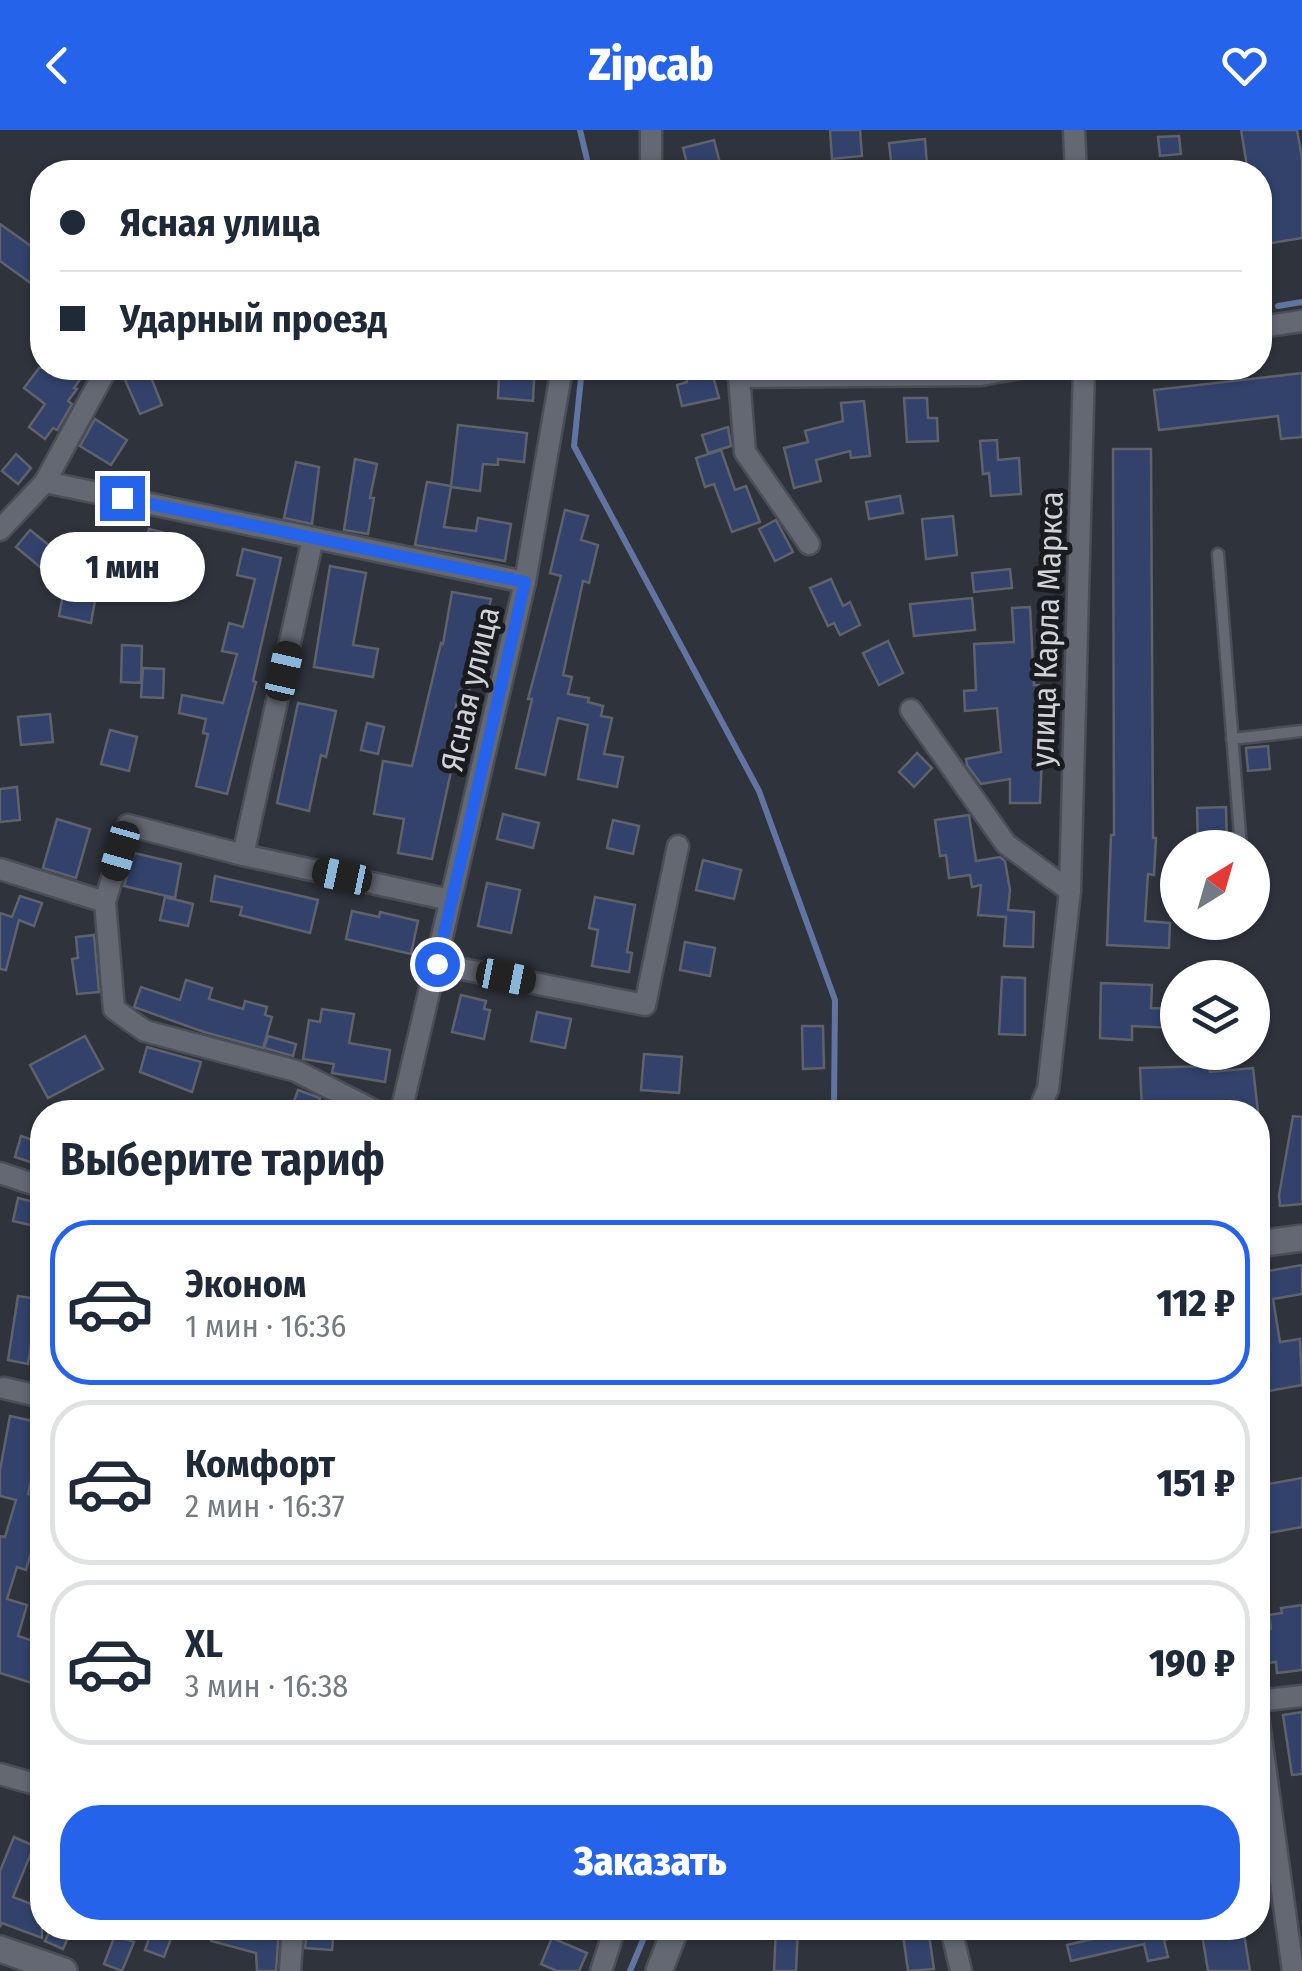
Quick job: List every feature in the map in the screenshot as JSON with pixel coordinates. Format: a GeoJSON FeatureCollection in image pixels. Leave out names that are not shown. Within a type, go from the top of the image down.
{"type":"FeatureCollection","features":[{"type":"Feature","properties":{"kind":"street"},"geometry":{"type":"LineString","coordinates":[[651,130],[651,160]]}},
{"type":"Feature","properties":{"kind":"street"},"geometry":{"type":"LineString","coordinates":[[1074,130],[1075,160]]}},
{"type":"Feature","properties":{"kind":"street"},"geometry":{"type":"LineString","coordinates":[[1272,325],[1302,321]]}},
{"type":"Feature","properties":{"kind":"street"},"geometry":{"type":"LineString","coordinates":[[0,530],[45,482],[100,380]]}},
{"type":"Feature","properties":{"kind":"street","name":"Ясная улица"},"geometry":{"type":"LineString","coordinates":[[403,1100],[525,582],[560,380]]}},
{"type":"Feature","properties":{"kind":"street"},"geometry":{"type":"LineString","coordinates":[[737,380],[745,452],[810,544]]}},
{"type":"Feature","properties":{"kind":"street","name":"улица Карла Маркса"},"geometry":{"type":"LineString","coordinates":[[1043,1100],[1048,1089],[1070,891],[1084,380]]}},
{"type":"Feature","properties":{"kind":"street"},"geometry":{"type":"LineString","coordinates":[[45,482],[525,582]]}},
{"type":"Feature","properties":{"kind":"street"},"geometry":{"type":"LineString","coordinates":[[242,855],[314,538]]}},
{"type":"Feature","properties":{"kind":"street"},"geometry":{"type":"LineString","coordinates":[[911,710],[1006,844],[1070,891]]}},
{"type":"Feature","properties":{"kind":"street"},"geometry":{"type":"LineString","coordinates":[[354,1100],[296,1071],[145,1031],[114,1009],[105,902],[128,825],[242,855],[441,898]]}},
{"type":"Feature","properties":{"kind":"street"},"geometry":{"type":"LineString","coordinates":[[437,964],[646,1005],[678,846]]}},
{"type":"Feature","properties":{"kind":"street"},"geometry":{"type":"LineString","coordinates":[[0,869],[105,902]]}},
{"type":"Feature","properties":{"kind":"street"},"geometry":{"type":"LineString","coordinates":[[0,1173],[30,1183]]}},
{"type":"Feature","properties":{"kind":"street"},"geometry":{"type":"LineString","coordinates":[[1270,1242],[1302,1238]]}},
{"type":"Feature","properties":{"kind":"street"},"geometry":{"type":"LineString","coordinates":[[4,1388],[30,1394]]}},
{"type":"Feature","properties":{"kind":"street"},"geometry":{"type":"LineString","coordinates":[[1270,1700],[1302,1696]]}},
{"type":"Feature","properties":{"kind":"street"},"geometry":{"type":"LineString","coordinates":[[0,1774],[30,1783]]}},
{"type":"Feature","properties":{"kind":"street"},"geometry":{"type":"LineString","coordinates":[[1270,1800],[1294,1971]]}},
{"type":"Feature","properties":{"kind":"street"},"geometry":{"type":"LineString","coordinates":[[290,1971],[292,1940]]}},
{"type":"Feature","properties":{"kind":"street"},"geometry":{"type":"LineString","coordinates":[[600,1971],[611,1940]]}},
{"type":"Feature","properties":{"kind":"street"},"geometry":{"type":"LineString","coordinates":[[659,1971],[671,1940]]}},
{"type":"Feature","properties":{"kind":"street"},"geometry":{"type":"LineString","coordinates":[[954,1940],[961,1971]]}},
{"type":"Feature","properties":{"kind":"street"},"geometry":{"type":"LineString","coordinates":[[0,1949],[64,1971]]}},
{"type":"Feature","properties":{"kind":"lane"},"geometry":{"type":"LineString","coordinates":[[1218,554],[1240,830]]}},
{"type":"Feature","properties":{"kind":"lane"},"geometry":{"type":"LineString","coordinates":[[1232,739],[1302,731]]}},
{"type":"Feature","properties":{"kind":"building"},"geometry":{"type":"Polygon","coordinates":[[[830,130],[860,130],[862,156],[832,159],[830,130]]]}},
{"type":"Feature","properties":{"kind":"building"},"geometry":{"type":"Polygon","coordinates":[[[1241,130],[1297,130],[1302,158],[1302,238],[1272,243],[1272,160],[1246,160],[1241,130]]]}},
{"type":"Feature","properties":{"kind":"building"},"geometry":{"type":"Polygon","coordinates":[[[1179,136],[1181,154],[1160,156],[1158,137],[1179,136]]]}},
{"type":"Feature","properties":{"kind":"building"},"geometry":{"type":"Polygon","coordinates":[[[925,139],[927,160],[891,160],[889,143],[925,139]]]}},
{"type":"Feature","properties":{"kind":"building"},"geometry":{"type":"Polygon","coordinates":[[[714,140],[719,160],[686,160],[683,148],[714,140]]]}},
{"type":"Feature","properties":{"kind":"building"},"geometry":{"type":"Polygon","coordinates":[[[0,224],[30,245],[30,283],[0,261],[0,224]]]}},
{"type":"Feature","properties":{"kind":"building"},"geometry":{"type":"Polygon","coordinates":[[[1302,373],[1302,437],[1281,439],[1278,416],[1159,430],[1154,390],[1272,380],[1272,376],[1302,373]]]}},
{"type":"Feature","properties":{"kind":"building"},"geometry":{"type":"Polygon","coordinates":[[[30,380],[80,380],[57,430],[53,428],[45,439],[29,427],[45,404],[24,388],[30,380]]]}},
{"type":"Feature","properties":{"kind":"building"},"geometry":{"type":"Polygon","coordinates":[[[125,380],[152,380],[162,405],[140,414],[125,380]]]}},
{"type":"Feature","properties":{"kind":"building"},"geometry":{"type":"Polygon","coordinates":[[[499,380],[534,380],[533,401],[498,398],[499,380]]]}},
{"type":"Feature","properties":{"kind":"building"},"geometry":{"type":"Polygon","coordinates":[[[714,380],[719,398],[682,406],[677,385],[714,380]]]}},
{"type":"Feature","properties":{"kind":"building"},"geometry":{"type":"Polygon","coordinates":[[[904,398],[927,398],[928,418],[937,418],[938,441],[907,442],[904,398]]]}},
{"type":"Feature","properties":{"kind":"building"},"geometry":{"type":"Polygon","coordinates":[[[864,401],[870,456],[851,458],[850,451],[816,460],[821,481],[794,488],[784,448],[808,442],[805,431],[843,421],[841,403],[864,401]]]}},
{"type":"Feature","properties":{"kind":"building"},"geometry":{"type":"Polygon","coordinates":[[[95,419],[127,440],[111,465],[80,446],[95,419]]]}},
{"type":"Feature","properties":{"kind":"building"},"geometry":{"type":"Polygon","coordinates":[[[458,425],[527,433],[524,462],[498,459],[498,465],[483,464],[480,491],[451,487],[444,527],[476,531],[478,518],[511,524],[505,561],[415,545],[427,482],[451,486],[458,425]]]}},
{"type":"Feature","properties":{"kind":"building"},"geometry":{"type":"Polygon","coordinates":[[[728,427],[731,446],[708,453],[702,435],[728,427]]]}},
{"type":"Feature","properties":{"kind":"building"},"geometry":{"type":"Polygon","coordinates":[[[997,440],[998,460],[1019,458],[1021,494],[991,496],[989,473],[983,474],[980,441],[997,440]]]}},
{"type":"Feature","properties":{"kind":"building"},"geometry":{"type":"Polygon","coordinates":[[[1113,449],[1151,449],[1156,838],[1154,875],[1148,874],[1145,921],[1160,922],[1160,940],[1169,940],[1169,948],[1107,945],[1114,835],[1113,449]]]}},
{"type":"Feature","properties":{"kind":"building"},"geometry":{"type":"Polygon","coordinates":[[[721,450],[735,490],[746,486],[760,522],[732,532],[714,484],[705,487],[696,458],[721,450]]]}},
{"type":"Feature","properties":{"kind":"building"},"geometry":{"type":"Polygon","coordinates":[[[16,454],[31,468],[18,484],[2,471],[16,454]]]}},
{"type":"Feature","properties":{"kind":"building"},"geometry":{"type":"Polygon","coordinates":[[[355,459],[377,464],[368,534],[344,530],[355,459]]]}},
{"type":"Feature","properties":{"kind":"building"},"geometry":{"type":"Polygon","coordinates":[[[296,462],[319,467],[312,524],[284,518],[296,462]]]}},
{"type":"Feature","properties":{"kind":"building"},"geometry":{"type":"Polygon","coordinates":[[[900,496],[903,513],[869,519],[866,502],[900,496]]]}},
{"type":"Feature","properties":{"kind":"building"},"geometry":{"type":"Polygon","coordinates":[[[565,510],[588,516],[581,540],[598,545],[589,583],[583,581],[563,675],[572,677],[568,694],[589,698],[588,702],[603,706],[601,716],[612,718],[604,754],[623,757],[617,787],[578,779],[588,725],[558,718],[545,775],[516,768],[532,699],[528,699],[561,576],[550,573],[565,510]]]}},
{"type":"Feature","properties":{"kind":"building"},"geometry":{"type":"Polygon","coordinates":[[[953,516],[957,555],[926,559],[922,519],[953,516]]]}},
{"type":"Feature","properties":{"kind":"building"},"geometry":{"type":"Polygon","coordinates":[[[776,520],[793,552],[775,561],[759,529],[776,520]]]}},
{"type":"Feature","properties":{"kind":"building"},"geometry":{"type":"Polygon","coordinates":[[[149,529],[173,535],[164,570],[140,563],[149,529]]]}},
{"type":"Feature","properties":{"kind":"building"},"geometry":{"type":"Polygon","coordinates":[[[30,530],[55,550],[40,567],[16,547],[30,530]]]}},
{"type":"Feature","properties":{"kind":"building"},"geometry":{"type":"Polygon","coordinates":[[[243,549],[281,558],[253,681],[256,682],[227,794],[196,786],[208,734],[203,733],[206,719],[179,713],[182,695],[223,703],[237,654],[222,651],[229,623],[243,627],[255,579],[237,575],[243,549]]]}},
{"type":"Feature","properties":{"kind":"building"},"geometry":{"type":"Polygon","coordinates":[[[330,566],[366,573],[353,645],[378,649],[373,677],[314,667],[330,566]]]}},
{"type":"Feature","properties":{"kind":"building"},"geometry":{"type":"Polygon","coordinates":[[[1010,569],[1012,588],[974,592],[972,573],[1010,569]]]}},
{"type":"Feature","properties":{"kind":"building"},"geometry":{"type":"Polygon","coordinates":[[[831,579],[843,606],[850,602],[860,625],[840,635],[834,623],[828,626],[810,588],[831,579]]]}},
{"type":"Feature","properties":{"kind":"building"},"geometry":{"type":"Polygon","coordinates":[[[64,589],[96,595],[91,623],[59,616],[64,589]]]}},
{"type":"Feature","properties":{"kind":"building"},"geometry":{"type":"Polygon","coordinates":[[[452,592],[491,599],[469,692],[460,690],[451,728],[460,730],[432,859],[398,853],[404,819],[374,814],[383,761],[412,766],[452,592]]]}},
{"type":"Feature","properties":{"kind":"building"},"geometry":{"type":"Polygon","coordinates":[[[972,598],[975,630],[914,636],[910,604],[972,598]]]}},
{"type":"Feature","properties":{"kind":"building"},"geometry":{"type":"Polygon","coordinates":[[[1030,607],[1034,685],[1039,685],[1043,731],[1040,803],[1010,803],[1010,779],[981,784],[967,765],[966,759],[1001,752],[997,708],[965,711],[964,691],[976,690],[974,644],[1014,642],[1012,608],[1030,607]]]}},
{"type":"Feature","properties":{"kind":"building"},"geometry":{"type":"Polygon","coordinates":[[[888,641],[903,673],[879,685],[863,653],[888,641]]]}},
{"type":"Feature","properties":{"kind":"building"},"geometry":{"type":"Polygon","coordinates":[[[122,645],[142,646],[141,683],[121,682],[122,645]]]}},
{"type":"Feature","properties":{"kind":"building"},"geometry":{"type":"Polygon","coordinates":[[[143,668],[164,669],[163,698],[141,697],[143,668]]]}},
{"type":"Feature","properties":{"kind":"building"},"geometry":{"type":"Polygon","coordinates":[[[298,703],[336,711],[326,757],[321,755],[309,811],[277,803],[298,703]]]}},
{"type":"Feature","properties":{"kind":"building"},"geometry":{"type":"Polygon","coordinates":[[[50,714],[53,742],[21,745],[18,717],[50,714]]]}},
{"type":"Feature","properties":{"kind":"building"},"geometry":{"type":"Polygon","coordinates":[[[367,723],[384,727],[378,754],[361,750],[367,723]]]}},
{"type":"Feature","properties":{"kind":"building"},"geometry":{"type":"Polygon","coordinates":[[[110,730],[137,737],[129,771],[101,764],[110,730]]]}},
{"type":"Feature","properties":{"kind":"building"},"geometry":{"type":"Polygon","coordinates":[[[1268,746],[1270,769],[1248,771],[1246,748],[1268,746]]]}},
{"type":"Feature","properties":{"kind":"building"},"geometry":{"type":"Polygon","coordinates":[[[917,753],[932,768],[914,787],[899,772],[917,753]]]}},
{"type":"Feature","properties":{"kind":"building"},"geometry":{"type":"Polygon","coordinates":[[[17,787],[20,820],[0,822],[0,789],[17,787]]]}},
{"type":"Feature","properties":{"kind":"building"},"geometry":{"type":"Polygon","coordinates":[[[1226,807],[1227,830],[1198,830],[1197,808],[1226,807]]]}},
{"type":"Feature","properties":{"kind":"building"},"geometry":{"type":"Polygon","coordinates":[[[503,814],[539,823],[533,848],[497,839],[503,814]]]}},
{"type":"Feature","properties":{"kind":"building"},"geometry":{"type":"Polygon","coordinates":[[[969,815],[976,861],[1000,857],[1005,861],[1010,890],[1008,910],[1034,912],[1033,947],[1004,946],[1006,917],[978,915],[981,885],[972,887],[970,875],[949,878],[946,855],[940,856],[935,820],[969,815]]]}},
{"type":"Feature","properties":{"kind":"building"},"geometry":{"type":"Polygon","coordinates":[[[57,819],[90,829],[76,878],[43,868],[57,819]]]}},
{"type":"Feature","properties":{"kind":"building"},"geometry":{"type":"Polygon","coordinates":[[[613,820],[639,826],[633,854],[607,848],[613,820]]]}},
{"type":"Feature","properties":{"kind":"building"},"geometry":{"type":"Polygon","coordinates":[[[134,853],[181,864],[175,898],[124,886],[134,853]]]}},
{"type":"Feature","properties":{"kind":"building"},"geometry":{"type":"Polygon","coordinates":[[[703,860],[741,870],[734,899],[696,890],[703,860]]]}},
{"type":"Feature","properties":{"kind":"building"},"geometry":{"type":"Polygon","coordinates":[[[215,876],[318,900],[310,933],[240,915],[242,907],[211,901],[215,876]]]}},
{"type":"Feature","properties":{"kind":"building"},"geometry":{"type":"Polygon","coordinates":[[[487,883],[520,890],[511,933],[478,926],[487,883]]]}},
{"type":"Feature","properties":{"kind":"building"},"geometry":{"type":"Polygon","coordinates":[[[20,896],[42,903],[34,926],[19,920],[6,970],[0,969],[0,913],[12,917],[20,896]]]}},
{"type":"Feature","properties":{"kind":"building"},"geometry":{"type":"Polygon","coordinates":[[[165,897],[193,904],[188,926],[160,920],[165,897]]]}},
{"type":"Feature","properties":{"kind":"building"},"geometry":{"type":"Polygon","coordinates":[[[595,897],[635,905],[627,952],[632,953],[629,972],[592,966],[598,930],[589,928],[595,897]]]}},
{"type":"Feature","properties":{"kind":"building"},"geometry":{"type":"Polygon","coordinates":[[[352,911],[379,917],[380,912],[418,921],[411,954],[346,939],[352,911]]]}},
{"type":"Feature","properties":{"kind":"building"},"geometry":{"type":"Polygon","coordinates":[[[94,935],[99,992],[77,994],[72,959],[78,958],[76,937],[94,935]]]}},
{"type":"Feature","properties":{"kind":"building"},"geometry":{"type":"Polygon","coordinates":[[[685,942],[715,948],[710,976],[680,970],[685,942]]]}},
{"type":"Feature","properties":{"kind":"building"},"geometry":{"type":"Polygon","coordinates":[[[1002,977],[1025,978],[1025,1035],[999,1034],[1002,977]]]}},
{"type":"Feature","properties":{"kind":"building"},"geometry":{"type":"Polygon","coordinates":[[[186,980],[212,988],[209,999],[243,1009],[245,1001],[267,1007],[265,1015],[272,1017],[263,1048],[134,1007],[141,987],[180,1000],[186,980]]]}},
{"type":"Feature","properties":{"kind":"building"},"geometry":{"type":"Polygon","coordinates":[[[1101,983],[1152,985],[1151,1008],[1160,1008],[1160,1027],[1132,1026],[1132,1040],[1100,1038],[1101,983]]]}},
{"type":"Feature","properties":{"kind":"building"},"geometry":{"type":"Polygon","coordinates":[[[461,995],[486,1001],[484,1009],[490,1010],[484,1039],[452,1032],[461,995]]]}},
{"type":"Feature","properties":{"kind":"building"},"geometry":{"type":"Polygon","coordinates":[[[322,1009],[354,1014],[349,1043],[390,1050],[385,1082],[332,1073],[334,1064],[303,1059],[309,1020],[320,1022],[322,1009]]]}},
{"type":"Feature","properties":{"kind":"building"},"geometry":{"type":"Polygon","coordinates":[[[537,1012],[571,1019],[565,1048],[531,1041],[537,1012]]]}},
{"type":"Feature","properties":{"kind":"building"},"geometry":{"type":"Polygon","coordinates":[[[802,1026],[823,1026],[824,1068],[803,1069],[802,1026]]]}},
{"type":"Feature","properties":{"kind":"building"},"geometry":{"type":"Polygon","coordinates":[[[85,1036],[103,1069],[48,1098],[30,1065],[85,1036]]]}},
{"type":"Feature","properties":{"kind":"building"},"geometry":{"type":"Polygon","coordinates":[[[268,1036],[296,1044],[293,1056],[264,1048],[268,1036]]]}},
{"type":"Feature","properties":{"kind":"building"},"geometry":{"type":"Polygon","coordinates":[[[147,1047],[201,1062],[192,1092],[140,1072],[147,1047]]]}},
{"type":"Feature","properties":{"kind":"building"},"geometry":{"type":"Polygon","coordinates":[[[644,1054],[682,1057],[679,1093],[641,1090],[644,1054]]]}},
{"type":"Feature","properties":{"kind":"building"},"geometry":{"type":"Polygon","coordinates":[[[1140,1068],[1253,1070],[1257,1100],[1142,1100],[1140,1068]]]}},
{"type":"Feature","properties":{"kind":"building"},"geometry":{"type":"Polygon","coordinates":[[[298,1090],[320,1098],[319,1100],[294,1100],[298,1090]]]}},
{"type":"Feature","properties":{"kind":"building"},"geometry":{"type":"Polygon","coordinates":[[[1293,1116],[1302,1117],[1302,1204],[1280,1206],[1279,1195],[1293,1116]]]}},
{"type":"Feature","properties":{"kind":"building"},"geometry":{"type":"Polygon","coordinates":[[[21,1136],[30,1139],[30,1162],[15,1157],[21,1136]]]}},
{"type":"Feature","properties":{"kind":"building"},"geometry":{"type":"Polygon","coordinates":[[[18,1198],[30,1201],[30,1225],[13,1221],[18,1198]]]}},
{"type":"Feature","properties":{"kind":"building"},"geometry":{"type":"Polygon","coordinates":[[[1302,1265],[1302,1294],[1273,1299],[1280,1342],[1300,1339],[1302,1385],[1270,1391],[1270,1271],[1302,1265]]]}},
{"type":"Feature","properties":{"kind":"building"},"geometry":{"type":"Polygon","coordinates":[[[18,1296],[30,1298],[28,1364],[8,1360],[18,1296]]]}},
{"type":"Feature","properties":{"kind":"building"},"geometry":{"type":"Polygon","coordinates":[[[10,1416],[30,1420],[30,1556],[26,1570],[17,1567],[7,1599],[27,1605],[18,1636],[30,1640],[30,1682],[0,1673],[0,1536],[5,1537],[16,1500],[0,1496],[0,1470],[10,1416]]]}},
{"type":"Feature","properties":{"kind":"building"},"geometry":{"type":"Polygon","coordinates":[[[1302,1478],[1302,1527],[1270,1533],[1270,1484],[1302,1478]]]}},
{"type":"Feature","properties":{"kind":"building"},"geometry":{"type":"Polygon","coordinates":[[[1302,1605],[1302,1670],[1277,1673],[1276,1662],[1270,1663],[1270,1615],[1282,1613],[1281,1608],[1302,1605]]]}},
{"type":"Feature","properties":{"kind":"building"},"geometry":{"type":"Polygon","coordinates":[[[1302,1712],[1302,1774],[1292,1775],[1283,1715],[1302,1712]]]}},
{"type":"Feature","properties":{"kind":"building"},"geometry":{"type":"Polygon","coordinates":[[[14,1837],[30,1844],[30,1856],[13,1897],[30,1903],[30,1934],[2,1923],[0,1927],[0,1871],[14,1837]]]}},
{"type":"Feature","properties":{"kind":"building"},"geometry":{"type":"Polygon","coordinates":[[[45,1940],[67,1940],[63,1949],[45,1940]]]}},
{"type":"Feature","properties":{"kind":"building"},"geometry":{"type":"Polygon","coordinates":[[[113,1940],[134,1942],[122,1971],[104,1964],[113,1940]]]}},
{"type":"Feature","properties":{"kind":"building"},"geometry":{"type":"Polygon","coordinates":[[[149,1940],[170,1940],[164,1957],[145,1950],[149,1940]]]}},
{"type":"Feature","properties":{"kind":"building"},"geometry":{"type":"Polygon","coordinates":[[[278,1940],[276,1971],[257,1971],[256,1953],[211,1941],[278,1940]]]}},
{"type":"Feature","properties":{"kind":"building"},"geometry":{"type":"Polygon","coordinates":[[[306,1940],[333,1940],[332,1950],[305,1948],[306,1940]]]}},
{"type":"Feature","properties":{"kind":"building"},"geometry":{"type":"Polygon","coordinates":[[[551,1940],[587,1953],[579,1971],[557,1971],[541,1964],[551,1940]]]}},
{"type":"Feature","properties":{"kind":"building"},"geometry":{"type":"Polygon","coordinates":[[[775,1940],[797,1940],[796,1971],[774,1971],[775,1940]]]}},
{"type":"Feature","properties":{"kind":"building"},"geometry":{"type":"Polygon","coordinates":[[[904,1940],[930,1940],[934,1969],[908,1971],[904,1940]]]}},
{"type":"Feature","properties":{"kind":"building"},"geometry":{"type":"Polygon","coordinates":[[[1088,1940],[1164,1940],[1168,1957],[1148,1961],[1144,1944],[1071,1961],[1067,1945],[1088,1940]]]}},
{"type":"Feature","properties":{"kind":"building"},"geometry":{"type":"Polygon","coordinates":[[[1203,1940],[1245,1940],[1250,1971],[1208,1971],[1203,1940]]]}},
{"type":"Feature","properties":{"kind":"waterway"},"geometry":{"type":"LineString","coordinates":[[580,130],[587,160]]}},
{"type":"Feature","properties":{"kind":"waterway"},"geometry":{"type":"LineString","coordinates":[[1278,306],[1302,302]]}},
{"type":"Feature","properties":{"kind":"waterway"},"geometry":{"type":"LineString","coordinates":[[581,380],[574,446],[759,791],[835,1000],[834,1100]]}},
{"type":"Feature","properties":{"kind":"waterway"},"geometry":{"type":"LineString","coordinates":[[630,1971],[643,1940]]}},
{"type":"Feature","properties":{"kind":"route"},"geometry":{"type":"LineString","coordinates":[[122,498],[525,582],[437,964]]}}]}
